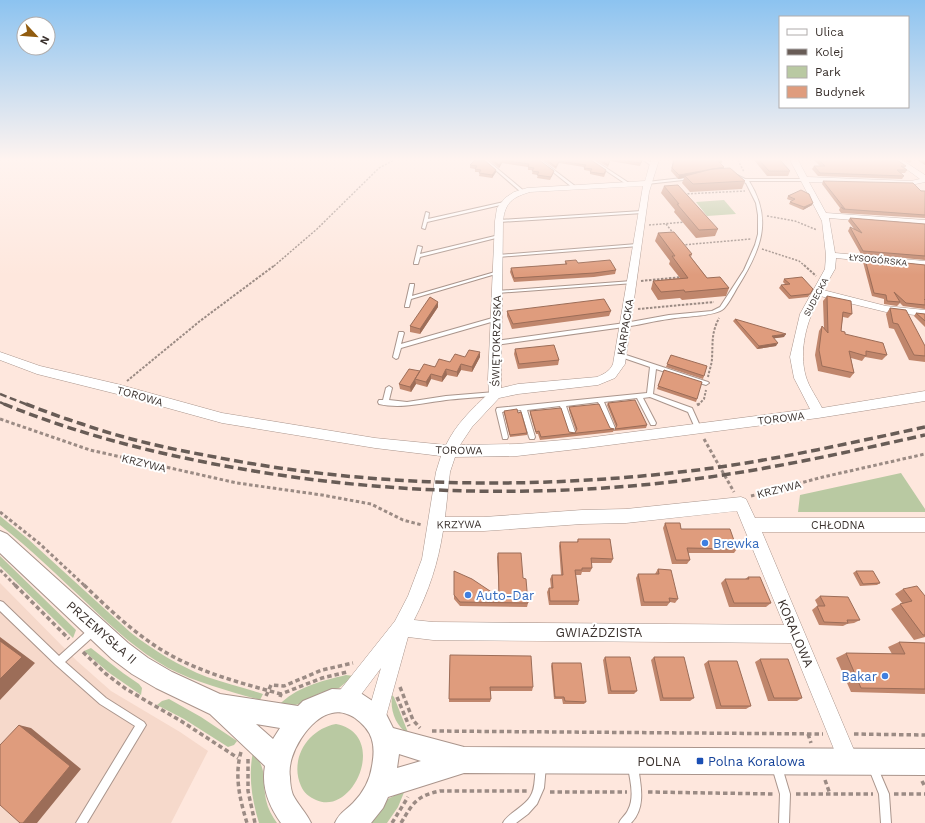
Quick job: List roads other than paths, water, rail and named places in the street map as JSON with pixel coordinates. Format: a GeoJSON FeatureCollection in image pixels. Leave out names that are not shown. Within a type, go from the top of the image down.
{"type":"FeatureCollection","features":[{"type":"Feature","properties":{"kind":"street"},"geometry":{"type":"LineString","coordinates":[[504,203],[509,198]]}},
{"type":"Feature","properties":{"kind":"street","name":"KARPACKA"},"geometry":{"type":"LineString","coordinates":[[495,394],[518,389],[598,381],[606,378],[617,370],[644,198]]}},
{"type":"Feature","properties":{"kind":"street","name":"SUDECKA"},"geometry":{"type":"LineString","coordinates":[[814,198],[823,215],[829,234],[831,255],[830,269],[805,314],[796,357],[800,378],[818,413]]}},
{"type":"Feature","properties":{"kind":"street","name":"ŚWIĘTOKRZYSKA"},"geometry":{"type":"LineString","coordinates":[[344,701],[401,627],[424,578],[436,524],[442,472],[450,451],[467,423],[495,394],[494,379],[499,221],[500,212],[504,203]]}},
{"type":"Feature","properties":{"kind":"street"},"geometry":{"type":"LineString","coordinates":[[823,215],[925,223]]}},
{"type":"Feature","properties":{"kind":"street","name":"ŁYSOGÓRSKA"},"geometry":{"type":"LineString","coordinates":[[831,255],[925,264]]}},
{"type":"Feature","properties":{"kind":"street"},"geometry":{"type":"LineString","coordinates":[[817,292],[886,309],[925,313]]}},
{"type":"Feature","properties":{"kind":"street","name":"TOROWA"},"geometry":{"type":"LineString","coordinates":[[0,356],[37,370],[117,389],[201,413],[240,421],[375,443],[450,451],[496,451],[543,447],[818,413],[925,396]]}},
{"type":"Feature","properties":{"kind":"street","name":"KRZYWA"},"geometry":{"type":"LineString","coordinates":[[436,524],[484,524],[582,517],[626,516],[741,504]]}},
{"type":"Feature","properties":{"kind":"street","name":"KORALOWA"},"geometry":{"type":"LineString","coordinates":[[741,504],[838,734],[860,762]]}},
{"type":"Feature","properties":{"kind":"street","name":"CHŁODNA"},"geometry":{"type":"LineString","coordinates":[[751,525],[925,525]]}},
{"type":"Feature","properties":{"kind":"street","name":"PRZEMYSŁA II"},"geometry":{"type":"LineString","coordinates":[[0,540],[95,629],[140,666],[164,680],[218,706],[300,719]]}},
{"type":"Feature","properties":{"kind":"street","name":"ŚWIĘTOKRZYSKA"},"geometry":{"type":"LineString","coordinates":[[380,729],[401,627]]}},
{"type":"Feature","properties":{"kind":"street","name":"GWIAŹDZISTA"},"geometry":{"type":"LineString","coordinates":[[401,627],[433,631],[796,634]]}},
{"type":"Feature","properties":{"kind":"street"},"geometry":{"type":"LineString","coordinates":[[297,823],[288,815],[281,804],[277,790],[276,775],[278,761],[286,738],[300,719],[310,710],[321,704],[333,701],[344,701],[362,707],[380,729],[386,762],[379,787],[372,801],[363,812],[349,823]]}},
{"type":"Feature","properties":{"kind":"street","name":"PRZEMYSŁA II"},"geometry":{"type":"LineString","coordinates":[[218,706],[278,761]]}},
{"type":"Feature","properties":{"kind":"street","name":"POLNA"},"geometry":{"type":"LineString","coordinates":[[380,729],[464,760]]}},
{"type":"Feature","properties":{"kind":"street","name":"POLNA"},"geometry":{"type":"LineString","coordinates":[[379,787],[464,760],[860,762],[924,772]]}},
{"type":"Feature","properties":{"kind":"lane"},"geometry":{"type":"LineString","coordinates":[[495,343],[720,310],[725,305],[729,296],[746,270],[759,238],[760,215],[756,198]]}},
{"type":"Feature","properties":{"kind":"lane"},"geometry":{"type":"LineString","coordinates":[[425,221],[504,203]]}},
{"type":"Feature","properties":{"kind":"lane"},"geometry":{"type":"LineString","coordinates":[[499,221],[642,212]]}},
{"type":"Feature","properties":{"kind":"lane"},"geometry":{"type":"LineString","coordinates":[[424,228],[427,213]]}},
{"type":"Feature","properties":{"kind":"lane"},"geometry":{"type":"LineString","coordinates":[[418,256],[499,236]]}},
{"type":"Feature","properties":{"kind":"lane"},"geometry":{"type":"LineString","coordinates":[[498,256],[637,245]]}},
{"type":"Feature","properties":{"kind":"lane"},"geometry":{"type":"LineString","coordinates":[[416,263],[420,247]]}},
{"type":"Feature","properties":{"kind":"lane"},"geometry":{"type":"LineString","coordinates":[[409,298],[497,274]]}},
{"type":"Feature","properties":{"kind":"lane"},"geometry":{"type":"LineString","coordinates":[[497,292],[632,282]]}},
{"type":"Feature","properties":{"kind":"lane"},"geometry":{"type":"LineString","coordinates":[[407,306],[412,285]]}},
{"type":"Feature","properties":{"kind":"lane"},"geometry":{"type":"LineString","coordinates":[[398,347],[496,319]]}},
{"type":"Feature","properties":{"kind":"lane"},"geometry":{"type":"LineString","coordinates":[[396,357],[401,333]]}},
{"type":"Feature","properties":{"kind":"lane"},"geometry":{"type":"LineString","coordinates":[[620,355],[706,383]]}},
{"type":"Feature","properties":{"kind":"lane"},"geometry":{"type":"LineString","coordinates":[[650,395],[653,366]]}},
{"type":"Feature","properties":{"kind":"lane"},"geometry":{"type":"LineString","coordinates":[[389,388],[383,402],[407,404],[446,398],[495,394]]}},
{"type":"Feature","properties":{"kind":"lane"},"geometry":{"type":"LineString","coordinates":[[505,437],[499,410],[650,395],[690,410],[698,428]]}},
{"type":"Feature","properties":{"kind":"lane"},"geometry":{"type":"LineString","coordinates":[[639,396],[652,423]]}},
{"type":"Feature","properties":{"kind":"lane"},"geometry":{"type":"LineString","coordinates":[[600,400],[612,428]]}},
{"type":"Feature","properties":{"kind":"lane"},"geometry":{"type":"LineString","coordinates":[[562,404],[572,432]]}},
{"type":"Feature","properties":{"kind":"lane"},"geometry":{"type":"LineString","coordinates":[[523,408],[532,437]]}},
{"type":"Feature","properties":{"kind":"lane"},"geometry":{"type":"LineString","coordinates":[[0,605],[59,662],[103,701],[141,725],[81,823]]}},
{"type":"Feature","properties":{"kind":"lane"},"geometry":{"type":"LineString","coordinates":[[59,662],[95,629]]}},
{"type":"Feature","properties":{"kind":"lane"},"geometry":{"type":"LineString","coordinates":[[508,823],[530,806],[539,792],[541,761]]}},
{"type":"Feature","properties":{"kind":"lane"},"geometry":{"type":"LineString","coordinates":[[624,823],[633,813],[637,803],[637,792],[632,761]]}},
{"type":"Feature","properties":{"kind":"lane"},"geometry":{"type":"LineString","coordinates":[[775,762],[785,794],[784,823]]}},
{"type":"Feature","properties":{"kind":"lane"},"geometry":{"type":"LineString","coordinates":[[860,762],[884,794],[886,823]]}},
{"type":"Feature","properties":{"kind":"railway"},"geometry":{"type":"LineString","coordinates":[[0,394],[28,405]]}},
{"type":"Feature","properties":{"kind":"railway"},"geometry":{"type":"LineString","coordinates":[[0,402],[4,404]]}},
{"type":"Feature","properties":{"kind":"railway"},"geometry":{"type":"LineString","coordinates":[[4,404],[85,433],[140,448],[197,461],[278,475],[331,482],[438,490],[545,491],[652,484],[789,464],[925,435]]}},
{"type":"Feature","properties":{"kind":"railway"},"geometry":{"type":"LineString","coordinates":[[26,404],[131,439],[215,457],[277,468],[339,475],[464,483],[526,483],[589,480],[713,468],[793,455],[925,427]]}},
{"type":"Feature","properties":{"kind":"place","name":"Brewka"},"geometry":{"type":"Point","coordinates":[705,543]}},
{"type":"Feature","properties":{"kind":"place","name":"Auto-Dar"},"geometry":{"type":"Point","coordinates":[468,595]}},
{"type":"Feature","properties":{"kind":"place","name":"Bakar"},"geometry":{"type":"Point","coordinates":[885,676]}},
{"type":"Feature","properties":{"kind":"place","name":"Polna Koralowa"},"geometry":{"type":"Point","coordinates":[700,761]}}]}
